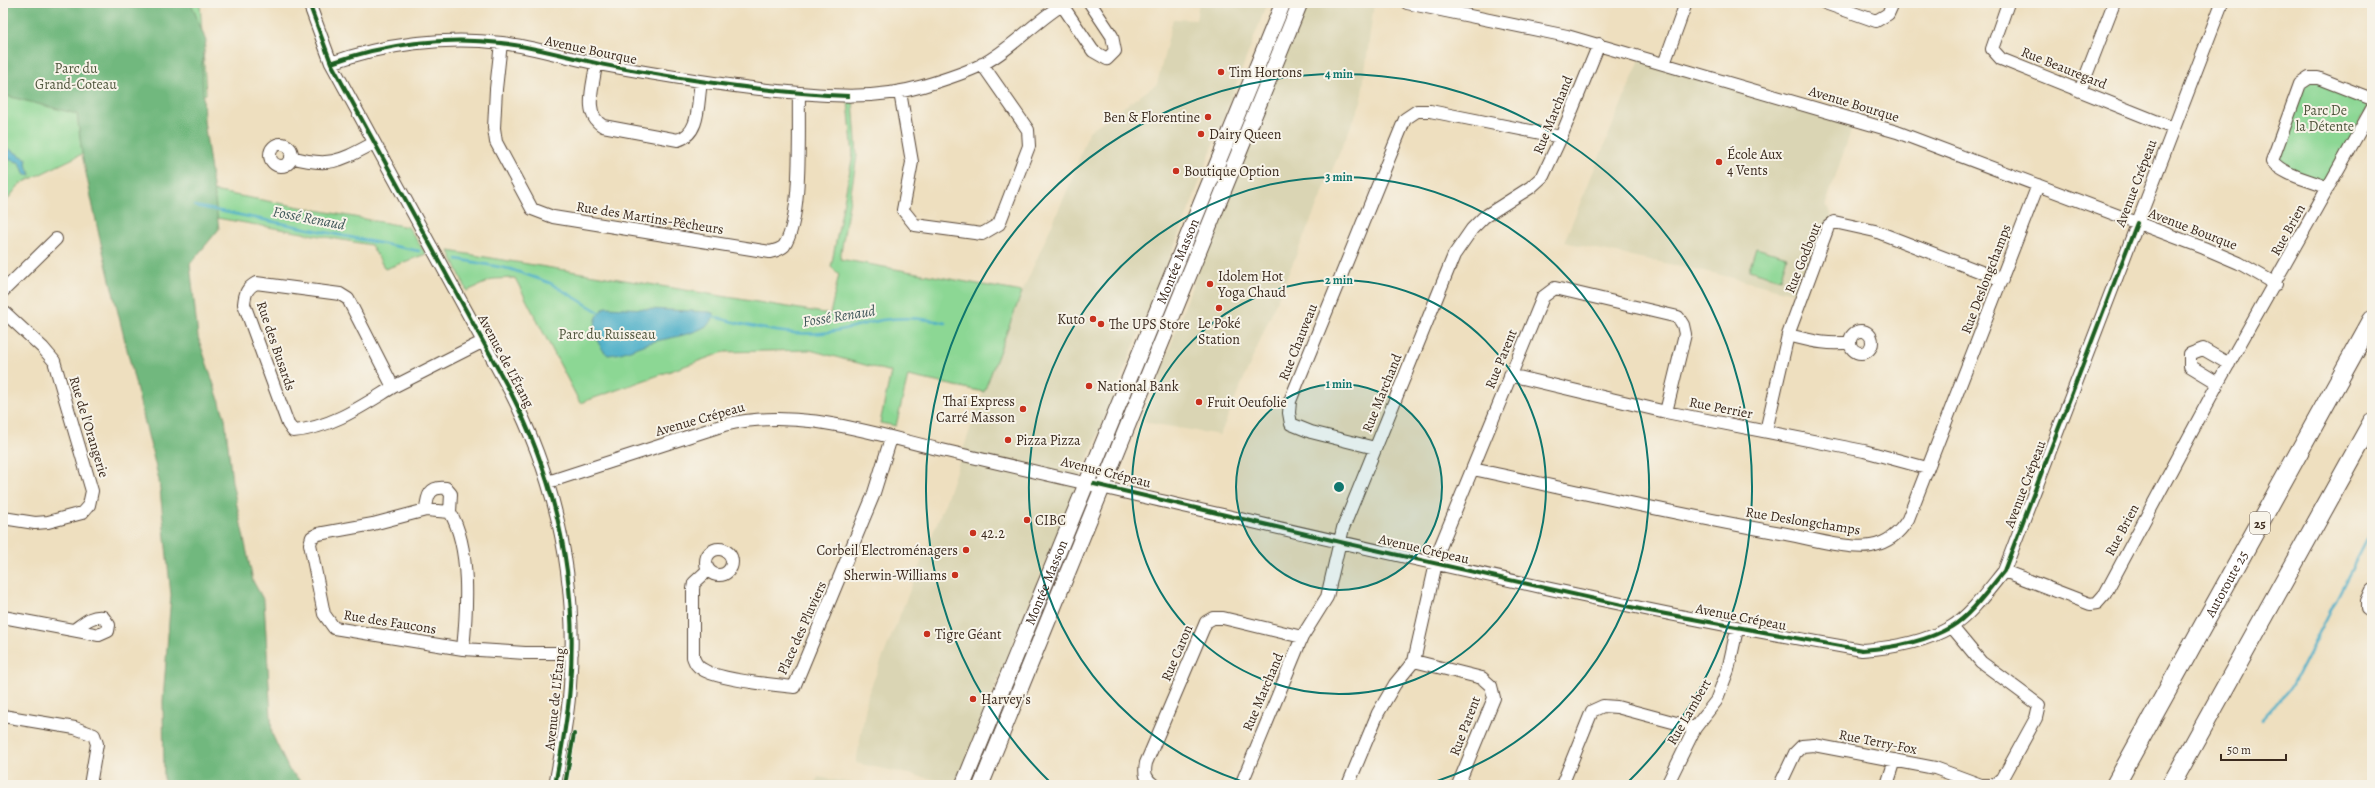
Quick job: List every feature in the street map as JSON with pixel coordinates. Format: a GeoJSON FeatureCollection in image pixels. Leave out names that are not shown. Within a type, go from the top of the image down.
{"type":"FeatureCollection","features":[{"type":"Feature","properties":{"kind":"highway","name":"Autoroute 25"},"geometry":{"type":"LineString","coordinates":[[2115,785],[2372,320]]}},
{"type":"Feature","properties":{"kind":"highway"},"geometry":{"type":"LineString","coordinates":[[2171,785],[2372,422]]}},
{"type":"Feature","properties":{"kind":"main road","name":"Montée Masson"},"geometry":{"type":"LineString","coordinates":[[981,785],[1102,486],[1283,3]]}},
{"type":"Feature","properties":{"kind":"main road","name":"Montée Masson"},"geometry":{"type":"LineString","coordinates":[[963,785],[1087,482],[1300,3]]}},
{"type":"Feature","properties":{"kind":"street","name":"Avenue de L'Étang"},"geometry":{"type":"LineString","coordinates":[[309,3],[331,63],[526,423],[548,482],[564,545],[572,610],[572,653],[568,706],[555,785]]}},
{"type":"Feature","properties":{"kind":"street"},"geometry":{"type":"LineString","coordinates":[[1063,4],[1093,51],[1107,59],[1115,50],[1112,36],[1090,3]]}},
{"type":"Feature","properties":{"kind":"street","name":"Avenue Bourque"},"geometry":{"type":"LineString","coordinates":[[1407,3],[1533,28],[1599,44],[1897,132],[2239,262],[2276,284]]}},
{"type":"Feature","properties":{"kind":"street"},"geometry":{"type":"LineString","coordinates":[[1664,64],[1686,3]]}},
{"type":"Feature","properties":{"kind":"street"},"geometry":{"type":"LineString","coordinates":[[1825,3],[1876,21],[1888,14],[1893,3]]}},
{"type":"Feature","properties":{"kind":"street","name":"Rue Beauregard"},"geometry":{"type":"LineString","coordinates":[[2008,3],[1992,49],[2001,59],[2174,128]]}},
{"type":"Feature","properties":{"kind":"street"},"geometry":{"type":"LineString","coordinates":[[2080,91],[2114,3]]}},
{"type":"Feature","properties":{"kind":"street","name":"Avenue Crépeau"},"geometry":{"type":"LineString","coordinates":[[548,482],[724,425],[751,419],[807,419],[1087,482],[1340,542],[1737,628],[1862,650],[1878,649],[1923,639],[1952,627],[1983,596],[2004,571],[2222,3]]}},
{"type":"Feature","properties":{"kind":"street","name":"Avenue Bourque"},"geometry":{"type":"LineString","coordinates":[[331,63],[379,49],[413,44],[454,41],[501,43],[596,64],[701,82],[799,93],[848,96],[900,92],[951,77],[982,64],[1003,51],[1063,4]]}},
{"type":"Feature","properties":{"kind":"street","name":"Rue des Martins-Pêcheurs"},"geometry":{"type":"LineString","coordinates":[[501,43],[496,89],[494,128],[496,142],[532,208],[553,217],[770,252],[783,247],[789,235],[796,200],[799,93]]}},
{"type":"Feature","properties":{"kind":"street","name":"Rue Marchand"},"geometry":{"type":"LineString","coordinates":[[1241,785],[1302,637],[1327,597],[1343,528],[1454,255],[1472,229],[1484,217],[1531,187],[1542,176],[1561,138],[1599,44]]}},
{"type":"Feature","properties":{"kind":"street"},"geometry":{"type":"LineString","coordinates":[[596,64],[591,102],[591,114],[595,122],[603,126],[678,140],[686,137],[693,130],[701,82]]}},
{"type":"Feature","properties":{"kind":"street"},"geometry":{"type":"LineString","coordinates":[[900,92],[912,162],[903,210],[915,225],[982,234],[999,224],[1029,146],[1028,130],[982,64]]}},
{"type":"Feature","properties":{"kind":"street"},"geometry":{"type":"LineString","coordinates":[[2328,188],[2286,172],[2276,166],[2272,161],[2300,84],[2309,78],[2318,78],[2372,99]]}},
{"type":"Feature","properties":{"kind":"street","name":"Rue Brien"},"geometry":{"type":"LineString","coordinates":[[2004,571],[2090,604],[2097,603],[2105,594],[2218,383],[2276,284],[2372,110]]}},
{"type":"Feature","properties":{"kind":"street","name":"Rue Chauveau"},"geometry":{"type":"LineString","coordinates":[[1375,448],[1311,432],[1291,424],[1289,413],[1290,401],[1405,119],[1417,111],[1430,111],[1561,138]]}},
{"type":"Feature","properties":{"kind":"street"},"geometry":{"type":"LineString","coordinates":[[291,157],[309,162],[332,163],[374,143]]}},
{"type":"Feature","properties":{"kind":"street","name":"Rue Deslongchamps"},"geometry":{"type":"LineString","coordinates":[[1473,469],[1681,515],[1857,546],[1870,546],[1885,543],[1901,530],[2002,280],[2038,185]]}},
{"type":"Feature","properties":{"kind":"street","name":"Rue Godbout"},"geometry":{"type":"LineString","coordinates":[[1766,431],[1788,335],[1828,227],[1834,222],[1875,231],[2002,280]]}},
{"type":"Feature","properties":{"kind":"street"},"geometry":{"type":"LineString","coordinates":[[3,292],[56,239]]}},
{"type":"Feature","properties":{"kind":"street","name":"Rue des Busards"},"geometry":{"type":"LineString","coordinates":[[394,386],[348,299],[340,294],[256,283],[250,286],[245,294],[244,304],[288,424],[293,431],[323,424],[350,414],[394,386],[482,342]]}},
{"type":"Feature","properties":{"kind":"street","name":"Rue Parent"},"geometry":{"type":"LineString","coordinates":[[1348,785],[1378,713],[1395,684],[1414,661],[1439,550],[1543,297],[1555,288],[1678,317],[1683,325],[1685,334],[1666,412]]}},
{"type":"Feature","properties":{"kind":"street","name":"Rue de l'Orangerie"},"geometry":{"type":"LineString","coordinates":[[3,312],[43,348],[54,361],[92,492],[89,505],[82,513],[48,522],[35,523],[3,518]]}},
{"type":"Feature","properties":{"kind":"street"},"geometry":{"type":"LineString","coordinates":[[1788,335],[1820,343],[1837,344],[1850,342]]}},
{"type":"Feature","properties":{"kind":"street"},"geometry":{"type":"LineString","coordinates":[[2218,383],[2190,366],[2190,354],[2203,349],[2229,364]]}},
{"type":"Feature","properties":{"kind":"street","name":"Rue Perrier"},"geometry":{"type":"LineString","coordinates":[[1510,375],[1666,412],[1864,450],[1927,468]]}},
{"type":"Feature","properties":{"kind":"street","name":"Place des Pluviers"},"geometry":{"type":"LineString","coordinates":[[708,570],[694,583],[693,589],[693,657],[696,665],[703,670],[722,676],[794,686],[874,496],[891,438]]}},
{"type":"Feature","properties":{"kind":"street"},"geometry":{"type":"LineString","coordinates":[[426,510],[427,497],[431,490],[438,487],[446,488],[451,494],[450,512],[463,552],[466,598],[463,649]]}},
{"type":"Feature","properties":{"kind":"street","name":"Rue des Faucons"},"geometry":{"type":"LineString","coordinates":[[450,512],[426,510],[373,524],[312,536],[310,544],[324,614],[334,628],[463,649],[526,653],[572,653]]}},
{"type":"Feature","properties":{"kind":"street"},"geometry":{"type":"LineString","coordinates":[[2372,590],[2367,600],[2367,609],[2372,612]]}},
{"type":"Feature","properties":{"kind":"street"},"geometry":{"type":"LineString","coordinates":[[3,617],[74,630]]}},
{"type":"Feature","properties":{"kind":"street","name":"Rue Caron"},"geometry":{"type":"LineString","coordinates":[[1154,785],[1149,782],[1144,773],[1146,763],[1206,622],[1213,618],[1223,618],[1302,637]]}},
{"type":"Feature","properties":{"kind":"street"},"geometry":{"type":"LineString","coordinates":[[1952,627],[1981,662],[2039,706],[2036,718],[2003,778],[1995,785]]}},
{"type":"Feature","properties":{"kind":"street","name":"Rue Lambert"},"geometry":{"type":"LineString","coordinates":[[1667,785],[1695,728],[1709,713],[1723,684],[1737,628]]}},
{"type":"Feature","properties":{"kind":"street","name":"Rue Parent"},"geometry":{"type":"LineString","coordinates":[[1414,661],[1482,678],[1491,686],[1494,698],[1458,785]]}},
{"type":"Feature","properties":{"kind":"street"},"geometry":{"type":"LineString","coordinates":[[1562,785],[1592,712],[1603,706],[1617,707],[1695,728]]}},
{"type":"Feature","properties":{"kind":"street"},"geometry":{"type":"LineString","coordinates":[[3,716],[75,728],[94,735],[97,744],[90,785]]}},
{"type":"Feature","properties":{"kind":"street","name":"Rue Terry-Fox"},"geometry":{"type":"LineString","coordinates":[[1780,785],[1795,753],[1802,746],[1814,745],[1935,768],[1981,785],[1990,785]]}},
{"type":"Feature","properties":{"kind":"street"},"geometry":{"type":"LineString","coordinates":[[1887,785],[1895,760]]}},
{"type":"Feature","properties":{"kind":"shaded area"},"geometry":{"type":"Polygon","coordinates":[[[1199,3],[1267,3],[1187,215],[956,784],[856,763],[868,694],[945,503],[980,400],[1022,292],[1070,184],[1089,131],[1157,84],[1173,19],[1196,20],[1199,3]]]}},
{"type":"Feature","properties":{"kind":"shaded area"},"geometry":{"type":"Polygon","coordinates":[[[1294,3],[1374,3],[1361,102],[1220,435],[1143,422],[1294,3]]]}},
{"type":"Feature","properties":{"kind":"shaded area","name":"École Aux 4 Vents"},"geometry":{"type":"Polygon","coordinates":[[[1641,57],[1855,119],[1826,204],[1834,222],[1804,296],[1717,274],[1564,242],[1641,57]]]}},
{"type":"Feature","properties":{"kind":"shaded area"},"geometry":{"type":"Polygon","coordinates":[[[818,777],[864,785],[815,785],[818,777]]]}},
{"type":"Feature","properties":{"kind":"green space","name":"Parc du Grand-Coteau"},"geometry":{"type":"Polygon","coordinates":[[[3,3],[200,3],[206,94],[20,184],[3,205],[3,3]]]}},
{"type":"Feature","properties":{"kind":"green space"},"geometry":{"type":"Polygon","coordinates":[[[3,3],[191,3],[206,41],[202,65],[204,121],[219,229],[190,264],[198,337],[225,418],[232,482],[253,581],[264,601],[272,734],[289,770],[305,785],[164,785],[163,701],[171,595],[159,480],[99,235],[82,154],[77,114],[3,95],[3,3]]]}},
{"type":"Feature","properties":{"kind":"green space","name":"Parc De la Détente"},"geometry":{"type":"Polygon","coordinates":[[[2306,76],[2372,99],[2327,186],[2278,166],[2275,151],[2306,76]]]}},
{"type":"Feature","properties":{"kind":"green space","name":"Parc du Ruisseau"},"geometry":{"type":"Polygon","coordinates":[[[853,100],[857,156],[840,259],[1022,292],[984,392],[908,376],[896,426],[880,423],[891,372],[810,350],[724,352],[580,403],[515,278],[494,279],[467,291],[449,251],[830,314],[839,274],[831,267],[853,155],[848,101],[853,100]]]}},
{"type":"Feature","properties":{"kind":"green space"},"geometry":{"type":"Polygon","coordinates":[[[213,191],[408,227],[426,254],[385,269],[371,245],[217,218],[213,191]]]}},
{"type":"Feature","properties":{"kind":"green space"},"geometry":{"type":"Polygon","coordinates":[[[1756,248],[1787,257],[1780,279],[1749,270],[1756,248]]]}},
{"type":"Feature","properties":{"kind":"water"},"geometry":{"type":"Polygon","coordinates":[[[3,146],[27,159],[26,165],[31,175],[25,175],[20,163],[3,157],[3,146]]]}},
{"type":"Feature","properties":{"kind":"water"},"geometry":{"type":"Polygon","coordinates":[[[606,307],[710,312],[714,314],[712,320],[706,326],[688,334],[652,342],[625,352],[608,355],[599,344],[595,331],[597,318],[600,312],[606,307]]]}},
{"type":"Feature","properties":{"kind":"waterway","name":"Fossé Renaud"},"geometry":{"type":"LineString","coordinates":[[195,206],[419,251]]}},
{"type":"Feature","properties":{"kind":"waterway","name":"Fossé Renaud"},"geometry":{"type":"LineString","coordinates":[[457,259],[510,269],[550,283],[599,312]]}},
{"type":"Feature","properties":{"kind":"waterway","name":"Fossé Renaud"},"geometry":{"type":"LineString","coordinates":[[714,317],[767,330],[808,334],[830,332],[882,320],[898,318],[914,318],[945,323]]}},
{"type":"Feature","properties":{"kind":"waterway"},"geometry":{"type":"LineString","coordinates":[[2261,720],[2291,688],[2372,529]]}},
{"type":"Feature","properties":{"kind":"cycle path"},"geometry":{"type":"LineString","coordinates":[[309,3],[331,63],[510,391],[540,461],[552,498],[561,534],[567,572],[571,609],[572,648],[568,711],[555,785]]}},
{"type":"Feature","properties":{"kind":"cycle path"},"geometry":{"type":"LineString","coordinates":[[331,63],[351,56],[393,46],[437,41],[480,41],[517,45],[610,66],[654,74],[764,90],[848,96]]}},
{"type":"Feature","properties":{"kind":"cycle path"},"geometry":{"type":"LineString","coordinates":[[1094,484],[1340,542],[1644,610],[1862,650],[1884,648],[1908,643],[1930,637],[1958,622],[1979,601],[2004,571],[2137,223]]}},
{"type":"Feature","properties":{"kind":"cycle path"},"geometry":{"type":"LineString","coordinates":[[565,785],[574,734]]}},
{"type":"Feature","properties":{"kind":"place","name":"Tim Hortons"},"geometry":{"type":"Point","coordinates":[1221,72]}},
{"type":"Feature","properties":{"kind":"place","name":"Ben & Florentine"},"geometry":{"type":"Point","coordinates":[1208,117]}},
{"type":"Feature","properties":{"kind":"place","name":"Dairy Queen"},"geometry":{"type":"Point","coordinates":[1201,134]}},
{"type":"Feature","properties":{"kind":"place","name":"École Aux 4 Vents"},"geometry":{"type":"Point","coordinates":[1719,162]}},
{"type":"Feature","properties":{"kind":"place","name":"Boutique Option"},"geometry":{"type":"Point","coordinates":[1176,171]}},
{"type":"Feature","properties":{"kind":"place","name":"Idolem Hot Yoga Chaud"},"geometry":{"type":"Point","coordinates":[1210,284]}},
{"type":"Feature","properties":{"kind":"place","name":"Le Poké Station"},"geometry":{"type":"Point","coordinates":[1219,308]}},
{"type":"Feature","properties":{"kind":"place","name":"Kuto"},"geometry":{"type":"Point","coordinates":[1093,319]}},
{"type":"Feature","properties":{"kind":"place","name":"The UPS Store"},"geometry":{"type":"Point","coordinates":[1101,324]}},
{"type":"Feature","properties":{"kind":"place","name":"National Bank"},"geometry":{"type":"Point","coordinates":[1089,386]}},
{"type":"Feature","properties":{"kind":"place","name":"Fruit Oeufolie"},"geometry":{"type":"Point","coordinates":[1199,402]}},
{"type":"Feature","properties":{"kind":"place","name":"Thaï Express Carré Masson"},"geometry":{"type":"Point","coordinates":[1023,409]}},
{"type":"Feature","properties":{"kind":"place","name":"Pizza Pizza"},"geometry":{"type":"Point","coordinates":[1008,440]}},
{"type":"Feature","properties":{"kind":"place","name":"CIBC"},"geometry":{"type":"Point","coordinates":[1027,520]}},
{"type":"Feature","properties":{"kind":"place","name":"42.2"},"geometry":{"type":"Point","coordinates":[973,533]}},
{"type":"Feature","properties":{"kind":"place","name":"Corbeil Electroménagers"},"geometry":{"type":"Point","coordinates":[966,550]}},
{"type":"Feature","properties":{"kind":"place","name":"Sherwin-Williams"},"geometry":{"type":"Point","coordinates":[955,575]}},
{"type":"Feature","properties":{"kind":"place","name":"Tigre Géant"},"geometry":{"type":"Point","coordinates":[927,634]}},
{"type":"Feature","properties":{"kind":"place","name":"Harvey's"},"geometry":{"type":"Point","coordinates":[973,699]}}]}
